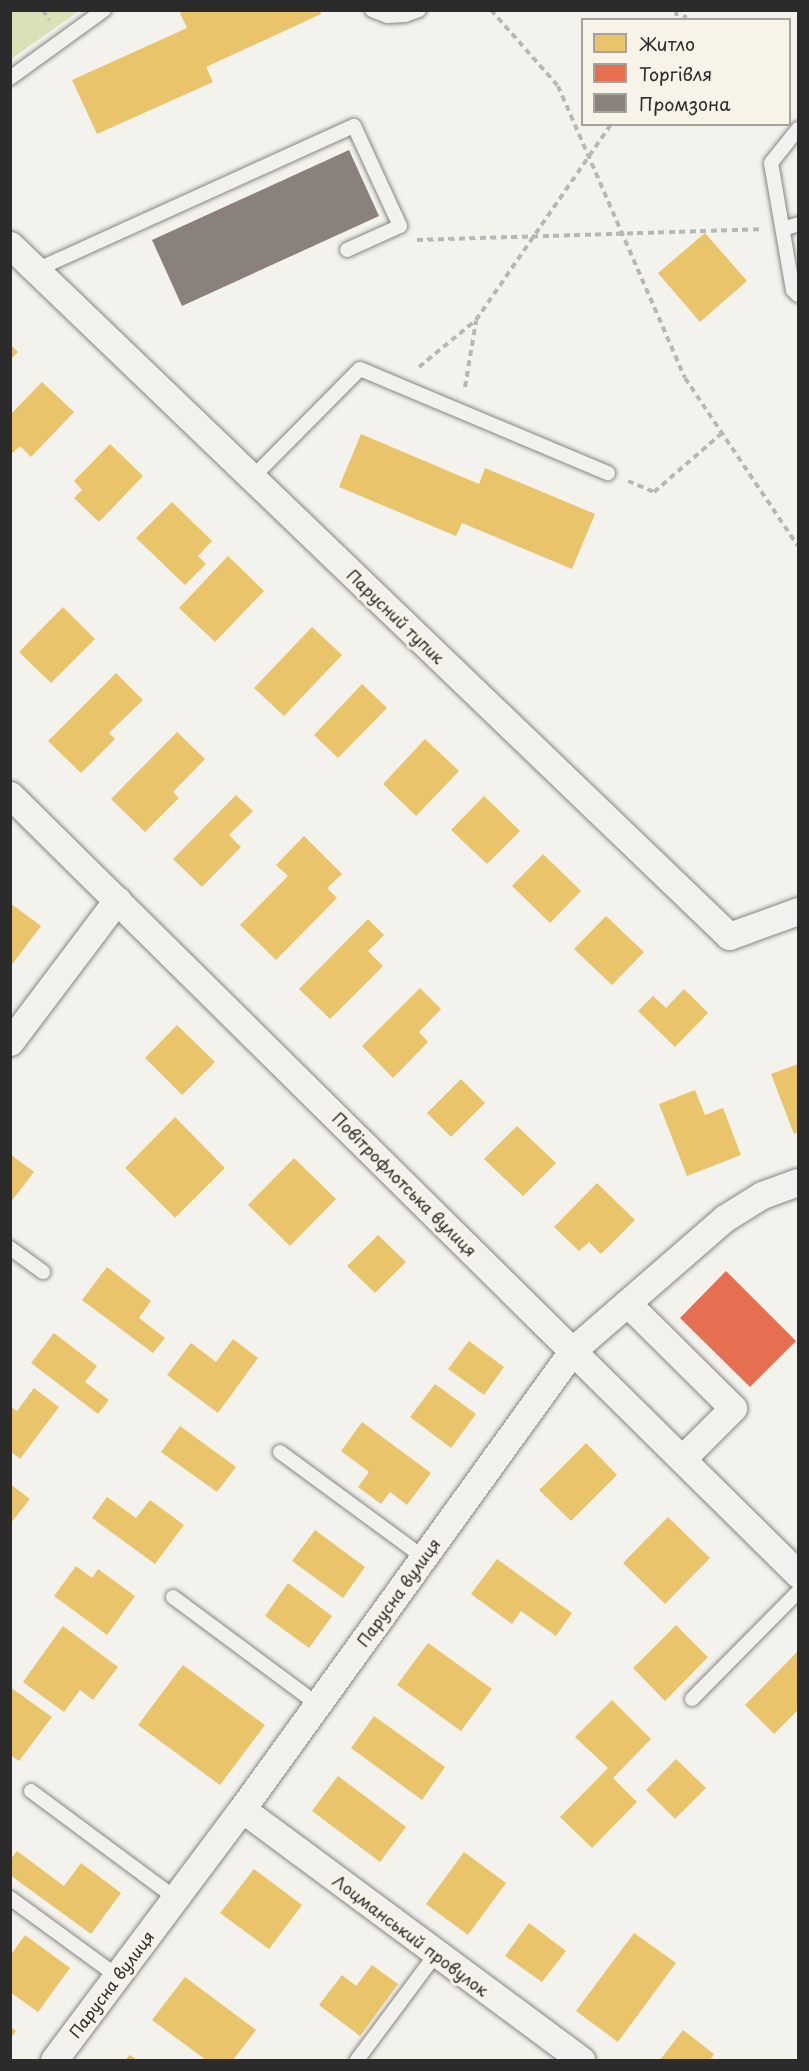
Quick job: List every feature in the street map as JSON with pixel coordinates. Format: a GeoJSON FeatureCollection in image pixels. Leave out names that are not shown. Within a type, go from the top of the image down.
{"type":"FeatureCollection","features":[{"type":"Feature","properties":{"kind":"street","name":"Парусний тупик"},"geometry":{"type":"LineString","coordinates":[[10,245],[729,936],[798,911]]}},
{"type":"Feature","properties":{"kind":"street","name":"Повітрофлотська вулиця"},"geometry":{"type":"LineString","coordinates":[[10,795],[798,1574]]}},
{"type":"Feature","properties":{"kind":"street"},"geometry":{"type":"LineString","coordinates":[[10,1041],[117,900]]}},
{"type":"Feature","properties":{"kind":"street","name":"Парусна вулиця"},"geometry":{"type":"LineString","coordinates":[[54,2061],[242,1809],[573,1350],[725,1218],[762,1195],[798,1182]]}},
{"type":"Feature","properties":{"kind":"street"},"geometry":{"type":"LineString","coordinates":[[627,1303],[733,1408],[682,1459]]}},
{"type":"Feature","properties":{"kind":"street","name":"Лоцманський провулок"},"geometry":{"type":"LineString","coordinates":[[242,1809],[578,2060]]}},
{"type":"Feature","properties":{"kind":"lane"},"geometry":{"type":"LineString","coordinates":[[10,78],[104,10]]}},
{"type":"Feature","properties":{"kind":"lane"},"geometry":{"type":"LineString","coordinates":[[372,10],[388,16],[405,15],[419,10]]}},
{"type":"Feature","properties":{"kind":"lane"},"geometry":{"type":"LineString","coordinates":[[36,270],[354,126],[400,226],[347,250]]}},
{"type":"Feature","properties":{"kind":"lane"},"geometry":{"type":"LineString","coordinates":[[798,129],[771,163],[793,290],[798,296]]}},
{"type":"Feature","properties":{"kind":"lane"},"geometry":{"type":"LineString","coordinates":[[783,229],[798,224]]}},
{"type":"Feature","properties":{"kind":"lane"},"geometry":{"type":"LineString","coordinates":[[252,478],[360,369],[608,473]]}},
{"type":"Feature","properties":{"kind":"lane"},"geometry":{"type":"LineString","coordinates":[[10,1248],[43,1272]]}},
{"type":"Feature","properties":{"kind":"lane"},"geometry":{"type":"LineString","coordinates":[[280,1452],[423,1557]]}},
{"type":"Feature","properties":{"kind":"lane"},"geometry":{"type":"LineString","coordinates":[[692,1699],[798,1592]]}},
{"type":"Feature","properties":{"kind":"lane"},"geometry":{"type":"LineString","coordinates":[[173,1597],[317,1704]]}},
{"type":"Feature","properties":{"kind":"lane"},"geometry":{"type":"LineString","coordinates":[[31,1791],[175,1898]]}},
{"type":"Feature","properties":{"kind":"lane"},"geometry":{"type":"LineString","coordinates":[[10,1898],[117,1976]]}},
{"type":"Feature","properties":{"kind":"lane"},"geometry":{"type":"LineString","coordinates":[[357,2061],[436,1954]]}},
{"type":"Feature","properties":{"kind":"path"},"geometry":{"type":"LineString","coordinates":[[491,10],[558,86],[685,378],[798,546]]}},
{"type":"Feature","properties":{"kind":"path"},"geometry":{"type":"LineString","coordinates":[[398,384],[476,320],[610,126]]}},
{"type":"Feature","properties":{"kind":"path"},"geometry":{"type":"LineString","coordinates":[[419,242],[622,232],[783,229]]}},
{"type":"Feature","properties":{"kind":"path"},"geometry":{"type":"LineString","coordinates":[[460,411],[476,320]]}},
{"type":"Feature","properties":{"kind":"path"},"geometry":{"type":"LineString","coordinates":[[654,492],[722,433]]}},
{"type":"Feature","properties":{"kind":"green space"},"geometry":{"type":"Polygon","coordinates":[[[11,10],[79,10],[79,11],[11,59],[11,10]]]}},
{"type":"Feature","properties":{"kind":"building: Житло"},"geometry":{"type":"Polygon","coordinates":[[[186,10],[320,10],[321,14],[206,67],[213,82],[97,134],[72,80],[187,28],[180,13],[186,10]]]}},
{"type":"Feature","properties":{"kind":"building: Житло"},"geometry":{"type":"Polygon","coordinates":[[[705,233],[747,281],[700,322],[658,273],[705,233]]]}},
{"type":"Feature","properties":{"kind":"building: Житло"},"geometry":{"type":"Polygon","coordinates":[[[10,344],[18,352],[10,360],[10,344]]]}},
{"type":"Feature","properties":{"kind":"building: Житло"},"geometry":{"type":"Polygon","coordinates":[[[42,382],[74,412],[31,457],[20,446],[10,455],[10,415],[42,382]]]}},
{"type":"Feature","properties":{"kind":"building: Житло"},"geometry":{"type":"Polygon","coordinates":[[[361,434],[479,484],[485,468],[595,514],[572,569],[462,523],[456,536],[339,487],[361,434]]]}},
{"type":"Feature","properties":{"kind":"building: Житло"},"geometry":{"type":"Polygon","coordinates":[[[110,444],[143,476],[99,522],[74,498],[82,490],[74,481],[110,444]]]}},
{"type":"Feature","properties":{"kind":"building: Житло"},"geometry":{"type":"Polygon","coordinates":[[[172,502],[212,541],[198,556],[206,564],[185,585],[136,538],[172,502]]]}},
{"type":"Feature","properties":{"kind":"building: Житло"},"geometry":{"type":"Polygon","coordinates":[[[228,556],[264,591],[215,642],[179,608],[228,556]]]}},
{"type":"Feature","properties":{"kind":"building: Житло"},"geometry":{"type":"Polygon","coordinates":[[[63,607],[95,639],[51,683],[19,652],[63,607]]]}},
{"type":"Feature","properties":{"kind":"building: Житло"},"geometry":{"type":"Polygon","coordinates":[[[312,627],[342,655],[284,716],[254,688],[312,627]]]}},
{"type":"Feature","properties":{"kind":"building: Житло"},"geometry":{"type":"Polygon","coordinates":[[[116,673],[143,700],[109,733],[115,739],[81,773],[48,741],[116,673]]]}},
{"type":"Feature","properties":{"kind":"building: Житло"},"geometry":{"type":"Polygon","coordinates":[[[362,684],[387,708],[338,758],[314,735],[362,684]]]}},
{"type":"Feature","properties":{"kind":"building: Житло"},"geometry":{"type":"Polygon","coordinates":[[[177,732],[205,759],[173,792],[179,798],[145,832],[111,799],[177,732]]]}},
{"type":"Feature","properties":{"kind":"building: Житло"},"geometry":{"type":"Polygon","coordinates":[[[425,739],[459,771],[416,816],[383,784],[425,739]]]}},
{"type":"Feature","properties":{"kind":"building: Житло"},"geometry":{"type":"Polygon","coordinates":[[[236,795],[253,811],[229,835],[241,847],[202,887],[173,859],[236,795]]]}},
{"type":"Feature","properties":{"kind":"building: Житло"},"geometry":{"type":"Polygon","coordinates":[[[484,796],[520,831],[487,864],[451,830],[484,796]]]}},
{"type":"Feature","properties":{"kind":"building: Житло"},"geometry":{"type":"Polygon","coordinates":[[[304,836],[342,874],[327,888],[337,898],[276,960],[240,925],[288,876],[276,865],[304,836]]]}},
{"type":"Feature","properties":{"kind":"building: Житло"},"geometry":{"type":"Polygon","coordinates":[[[543,854],[581,891],[550,923],[512,886],[543,854]]]}},
{"type":"Feature","properties":{"kind":"building: Житло"},"geometry":{"type":"Polygon","coordinates":[[[10,903],[41,926],[10,967],[10,903]]]}},
{"type":"Feature","properties":{"kind":"building: Житло"},"geometry":{"type":"Polygon","coordinates":[[[606,916],[644,952],[612,985],[574,949],[606,916]]]}},
{"type":"Feature","properties":{"kind":"building: Житло"},"geometry":{"type":"Polygon","coordinates":[[[368,919],[384,935],[368,951],[383,966],[330,1019],[299,989],[368,919]]]}},
{"type":"Feature","properties":{"kind":"building: Житло"},"geometry":{"type":"Polygon","coordinates":[[[420,988],[441,1009],[419,1032],[428,1042],[393,1078],[362,1046],[420,988]]]}},
{"type":"Feature","properties":{"kind":"building: Житло"},"geometry":{"type":"Polygon","coordinates":[[[684,989],[708,1013],[675,1047],[638,1011],[653,996],[666,1008],[684,989]]]}},
{"type":"Feature","properties":{"kind":"building: Житло"},"geometry":{"type":"Polygon","coordinates":[[[177,1025],[215,1062],[182,1095],[145,1058],[177,1025]]]}},
{"type":"Feature","properties":{"kind":"building: Житло"},"geometry":{"type":"Polygon","coordinates":[[[798,1064],[798,1132],[794,1134],[771,1074],[798,1064]]]}},
{"type":"Feature","properties":{"kind":"building: Житло"},"geometry":{"type":"Polygon","coordinates":[[[461,1079],[485,1103],[451,1137],[427,1113],[461,1079]]]}},
{"type":"Feature","properties":{"kind":"building: Житло"},"geometry":{"type":"Polygon","coordinates":[[[695,1090],[705,1115],[723,1108],[741,1155],[687,1176],[659,1104],[695,1090]]]}},
{"type":"Feature","properties":{"kind":"building: Житло"},"geometry":{"type":"Polygon","coordinates":[[[175,1117],[225,1168],[175,1218],[125,1168],[175,1117]]]}},
{"type":"Feature","properties":{"kind":"building: Житло"},"geometry":{"type":"Polygon","coordinates":[[[517,1126],[556,1163],[523,1196],[484,1159],[517,1126]]]}},
{"type":"Feature","properties":{"kind":"building: Житло"},"geometry":{"type":"Polygon","coordinates":[[[10,1154],[34,1172],[10,1203],[10,1154]]]}},
{"type":"Feature","properties":{"kind":"building: Житло"},"geometry":{"type":"Polygon","coordinates":[[[294,1158],[336,1199],[290,1246],[248,1205],[294,1158]]]}},
{"type":"Feature","properties":{"kind":"building: Житло"},"geometry":{"type":"Polygon","coordinates":[[[597,1183],[635,1220],[601,1254],[589,1242],[579,1251],[554,1227],[597,1183]]]}},
{"type":"Feature","properties":{"kind":"building: Житло"},"geometry":{"type":"Polygon","coordinates":[[[378,1235],[406,1262],[375,1293],[347,1266],[378,1235]]]}},
{"type":"Feature","properties":{"kind":"building: Житло"},"geometry":{"type":"Polygon","coordinates":[[[107,1267],[151,1301],[139,1318],[165,1338],[153,1353],[82,1300],[107,1267]]]}},
{"type":"Feature","properties":{"kind":"building: Житло"},"geometry":{"type":"Polygon","coordinates":[[[54,1333],[97,1366],[85,1382],[109,1400],[98,1414],[31,1363],[54,1333]]]}},
{"type":"Feature","properties":{"kind":"building: Житло"},"geometry":{"type":"Polygon","coordinates":[[[233,1339],[258,1358],[218,1413],[167,1375],[191,1343],[216,1362],[233,1339]]]}},
{"type":"Feature","properties":{"kind":"building: Житло"},"geometry":{"type":"Polygon","coordinates":[[[469,1341],[504,1367],[484,1395],[448,1369],[469,1341]]]}},
{"type":"Feature","properties":{"kind":"building: Житло"},"geometry":{"type":"Polygon","coordinates":[[[435,1384],[476,1414],[451,1448],[410,1417],[435,1384]]]}},
{"type":"Feature","properties":{"kind":"building: Житло"},"geometry":{"type":"Polygon","coordinates":[[[34,1388],[59,1407],[20,1459],[10,1451],[10,1406],[17,1411],[34,1388]]]}},
{"type":"Feature","properties":{"kind":"building: Житло"},"geometry":{"type":"Polygon","coordinates":[[[362,1422],[431,1473],[407,1505],[390,1492],[381,1504],[358,1487],[369,1472],[341,1451],[362,1422]]]}},
{"type":"Feature","properties":{"kind":"building: Житло"},"geometry":{"type":"Polygon","coordinates":[[[180,1426],[236,1467],[217,1492],[161,1452],[180,1426]]]}},
{"type":"Feature","properties":{"kind":"building: Житло"},"geometry":{"type":"Polygon","coordinates":[[[586,1443],[617,1475],[571,1521],[539,1490],[586,1443]]]}},
{"type":"Feature","properties":{"kind":"building: Житло"},"geometry":{"type":"Polygon","coordinates":[[[10,1484],[30,1499],[10,1524],[10,1484]]]}},
{"type":"Feature","properties":{"kind":"building: Житло"},"geometry":{"type":"Polygon","coordinates":[[[107,1497],[136,1518],[150,1500],[184,1525],[155,1564],[92,1518],[107,1497]]]}},
{"type":"Feature","properties":{"kind":"building: Житло"},"geometry":{"type":"Polygon","coordinates":[[[668,1517],[710,1558],[665,1604],[623,1563],[668,1517]]]}},
{"type":"Feature","properties":{"kind":"building: Житло"},"geometry":{"type":"Polygon","coordinates":[[[315,1530],[365,1567],[343,1598],[292,1561],[315,1530]]]}},
{"type":"Feature","properties":{"kind":"building: Житло"},"geometry":{"type":"Polygon","coordinates":[[[497,1559],[572,1613],[556,1636],[521,1611],[512,1624],[471,1594],[497,1559]]]}},
{"type":"Feature","properties":{"kind":"building: Житло"},"geometry":{"type":"Polygon","coordinates":[[[76,1566],[92,1578],[98,1569],[135,1596],[107,1635],[54,1596],[76,1566]]]}},
{"type":"Feature","properties":{"kind":"building: Житло"},"geometry":{"type":"Polygon","coordinates":[[[288,1583],[332,1616],[309,1648],[265,1616],[288,1583]]]}},
{"type":"Feature","properties":{"kind":"building: Житло"},"geometry":{"type":"Polygon","coordinates":[[[676,1625],[708,1657],[665,1701],[633,1668],[676,1625]]]}},
{"type":"Feature","properties":{"kind":"building: Житло"},"geometry":{"type":"Polygon","coordinates":[[[63,1626],[118,1667],[93,1700],[80,1690],[64,1712],[23,1682],[63,1626]]]}},
{"type":"Feature","properties":{"kind":"building: Житло"},"geometry":{"type":"Polygon","coordinates":[[[428,1643],[492,1689],[461,1731],[397,1685],[428,1643]]]}},
{"type":"Feature","properties":{"kind":"building: Житло"},"geometry":{"type":"Polygon","coordinates":[[[798,1651],[798,1710],[774,1734],[745,1705],[798,1651]]]}},
{"type":"Feature","properties":{"kind":"building: Житло"},"geometry":{"type":"Polygon","coordinates":[[[183,1665],[265,1725],[220,1785],[138,1725],[183,1665]]]}},
{"type":"Feature","properties":{"kind":"building: Житло"},"geometry":{"type":"Polygon","coordinates":[[[10,1687],[52,1717],[19,1761],[10,1755],[10,1687]]]}},
{"type":"Feature","properties":{"kind":"building: Житло"},"geometry":{"type":"Polygon","coordinates":[[[612,1700],[651,1739],[613,1778],[637,1802],[592,1848],[560,1817],[608,1768],[575,1737],[612,1700]]]}},
{"type":"Feature","properties":{"kind":"building: Житло"},"geometry":{"type":"Polygon","coordinates":[[[374,1716],[445,1767],[422,1800],[351,1748],[374,1716]]]}},
{"type":"Feature","properties":{"kind":"building: Житло"},"geometry":{"type":"Polygon","coordinates":[[[676,1759],[706,1788],[675,1819],[646,1790],[676,1759]]]}},
{"type":"Feature","properties":{"kind":"building: Житло"},"geometry":{"type":"Polygon","coordinates":[[[338,1776],[406,1827],[380,1862],[312,1811],[338,1776]]]}},
{"type":"Feature","properties":{"kind":"building: Житло"},"geometry":{"type":"Polygon","coordinates":[[[17,1851],[64,1886],[81,1863],[121,1893],[91,1934],[10,1875],[10,1860],[17,1851]]]}},
{"type":"Feature","properties":{"kind":"building: Житло"},"geometry":{"type":"Polygon","coordinates":[[[464,1852],[506,1883],[468,1935],[426,1904],[464,1852]]]}},
{"type":"Feature","properties":{"kind":"building: Житло"},"geometry":{"type":"Polygon","coordinates":[[[254,1869],[302,1905],[269,1949],[220,1913],[254,1869]]]}},
{"type":"Feature","properties":{"kind":"building: Житло"},"geometry":{"type":"Polygon","coordinates":[[[529,1923],[566,1951],[542,1982],[505,1956],[529,1923]]]}},
{"type":"Feature","properties":{"kind":"building: Житло"},"geometry":{"type":"Polygon","coordinates":[[[634,1933],[676,1963],[618,2042],[576,2011],[634,1933]]]}},
{"type":"Feature","properties":{"kind":"building: Житло"},"geometry":{"type":"Polygon","coordinates":[[[25,1935],[70,1968],[38,2012],[10,1992],[10,1956],[25,1935]]]}},
{"type":"Feature","properties":{"kind":"building: Житло"},"geometry":{"type":"Polygon","coordinates":[[[372,1965],[398,1984],[360,2036],[319,2005],[342,1975],[356,1986],[372,1965]]]}},
{"type":"Feature","properties":{"kind":"building: Житло"},"geometry":{"type":"Polygon","coordinates":[[[185,1977],[256,2030],[233,2060],[206,2060],[152,2020],[185,1977]]]}},
{"type":"Feature","properties":{"kind":"building: Житло"},"geometry":{"type":"Polygon","coordinates":[[[10,2026],[16,2031],[10,2039],[10,2026]]]}},
{"type":"Feature","properties":{"kind":"building: Житло"},"geometry":{"type":"Polygon","coordinates":[[[683,2030],[714,2054],[710,2060],[660,2060],[683,2030]]]}},
{"type":"Feature","properties":{"kind":"building: Житло"},"geometry":{"type":"Polygon","coordinates":[[[130,2055],[137,2060],[125,2060],[130,2055]]]}},
{"type":"Feature","properties":{"kind":"building: Торгівля"},"geometry":{"type":"Polygon","coordinates":[[[726,1271],[796,1341],[750,1387],[680,1318],[726,1271]]]}},
{"type":"Feature","properties":{"kind":"building: Промзона"},"geometry":{"type":"Polygon","coordinates":[[[349,150],[379,216],[182,306],[152,240],[349,150]]]}}]}
